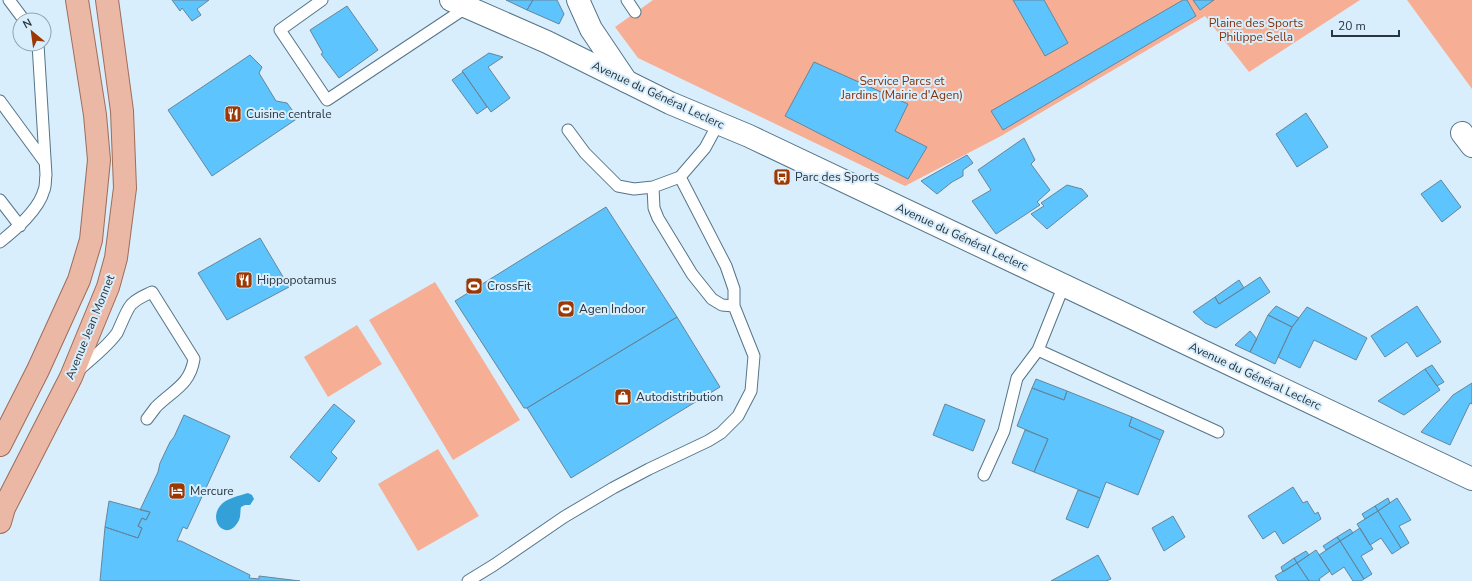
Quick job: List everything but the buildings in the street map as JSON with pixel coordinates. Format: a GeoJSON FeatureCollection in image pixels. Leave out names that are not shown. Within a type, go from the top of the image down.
{"type":"FeatureCollection","features":[{"type":"Feature","properties":{"kind":"main road"},"geometry":{"type":"LineString","coordinates":[[0,445],[38,370],[79,280],[91,240],[99,160],[95,114],[77,0]]}},
{"type":"Feature","properties":{"kind":"main road","name":"Avenue Jean Monnet"},"geometry":{"type":"LineString","coordinates":[[0,522],[4,508],[71,377],[108,287],[116,258],[125,188],[122,111],[107,0]]}},
{"type":"Feature","properties":{"kind":"street"},"geometry":{"type":"LineString","coordinates":[[578,0],[591,29],[626,81]]}},
{"type":"Feature","properties":{"kind":"street","name":"Avenue du Général Leclerc"},"geometry":{"type":"LineString","coordinates":[[459,4],[547,42],[670,103],[749,136],[1472,479]]}},
{"type":"Feature","properties":{"kind":"lane"},"geometry":{"type":"LineString","coordinates":[[9,0],[18,12]]}},
{"type":"Feature","properties":{"kind":"lane"},"geometry":{"type":"LineString","coordinates":[[322,0],[280,30],[327,100],[459,4]]}},
{"type":"Feature","properties":{"kind":"lane"},"geometry":{"type":"LineString","coordinates":[[627,0],[635,12]]}},
{"type":"Feature","properties":{"kind":"lane"},"geometry":{"type":"LineString","coordinates":[[0,242],[20,226],[40,200],[44,190],[46,175],[38,52]]}},
{"type":"Feature","properties":{"kind":"lane"},"geometry":{"type":"LineString","coordinates":[[0,101],[44,161]]}},
{"type":"Feature","properties":{"kind":"lane"},"geometry":{"type":"LineString","coordinates":[[568,130],[585,153],[618,186],[634,189],[653,187],[680,177],[705,148],[718,124]]}},
{"type":"Feature","properties":{"kind":"lane"},"geometry":{"type":"LineString","coordinates":[[468,581],[494,566],[564,517],[629,479],[708,442],[721,433],[738,416],[751,391],[754,356],[734,306],[734,289],[726,266],[680,177]]}},
{"type":"Feature","properties":{"kind":"lane"},"geometry":{"type":"LineString","coordinates":[[653,187],[654,208],[656,213],[692,274],[712,299],[722,305],[734,306]]}},
{"type":"Feature","properties":{"kind":"lane"},"geometry":{"type":"LineString","coordinates":[[0,200],[20,226]]}},
{"type":"Feature","properties":{"kind":"lane"},"geometry":{"type":"LineString","coordinates":[[984,475],[1004,431],[1017,378],[1038,350],[1064,285]]}},
{"type":"Feature","properties":{"kind":"lane"},"geometry":{"type":"LineString","coordinates":[[71,377],[105,346],[117,332],[126,316],[128,308],[132,303],[152,292],[194,359],[193,366],[184,384],[156,407],[147,419]]}},
{"type":"Feature","properties":{"kind":"lane"},"geometry":{"type":"LineString","coordinates":[[1038,350],[1218,432]]}},
{"type":"Feature","properties":{"kind":"green space","name":"Service Parcs et Jardins (Mairie d'Agen)"},"geometry":{"type":"Polygon","coordinates":[[[653,0],[1360,0],[1249,72],[1205,16],[1001,136],[905,186],[638,58],[615,27],[653,0]]]}},
{"type":"Feature","properties":{"kind":"green space"},"geometry":{"type":"Polygon","coordinates":[[[1407,0],[1472,0],[1472,89],[1407,0]]]}},
{"type":"Feature","properties":{"kind":"green space"},"geometry":{"type":"Polygon","coordinates":[[[435,282],[520,420],[453,460],[369,320],[435,282]]]}},
{"type":"Feature","properties":{"kind":"green space"},"geometry":{"type":"Polygon","coordinates":[[[357,325],[382,364],[328,397],[304,357],[357,325]]]}},
{"type":"Feature","properties":{"kind":"green space"},"geometry":{"type":"Polygon","coordinates":[[[438,449],[479,516],[418,551],[378,484],[438,449]]]}},
{"type":"Feature","properties":{"kind":"water"},"geometry":{"type":"Polygon","coordinates":[[[248,493],[252,495],[254,499],[250,505],[241,507],[239,520],[233,528],[224,530],[217,523],[216,518],[220,506],[229,499],[248,493]]]}},
{"type":"Feature","properties":{"kind":"place","name":"Cuisine centrale"},"geometry":{"type":"Point","coordinates":[233,114]}},
{"type":"Feature","properties":{"kind":"place","name":"Parc des Sports"},"geometry":{"type":"Point","coordinates":[782,177]}},
{"type":"Feature","properties":{"kind":"place","name":"Hippopotamus"},"geometry":{"type":"Point","coordinates":[244,280]}},
{"type":"Feature","properties":{"kind":"place","name":"CrossFit"},"geometry":{"type":"Point","coordinates":[474,286]}},
{"type":"Feature","properties":{"kind":"place","name":"Agen Indoor"},"geometry":{"type":"Point","coordinates":[566,309]}},
{"type":"Feature","properties":{"kind":"place","name":"Autodistribution"},"geometry":{"type":"Point","coordinates":[623,397]}},
{"type":"Feature","properties":{"kind":"place","name":"Mercure"},"geometry":{"type":"Point","coordinates":[177,491]}},
{"type":"Feature","properties":{"kind":"park label","name":"Plaine des Sports Philippe Sella"},"geometry":{"type":"Point","coordinates":[1256,30]}}]}
